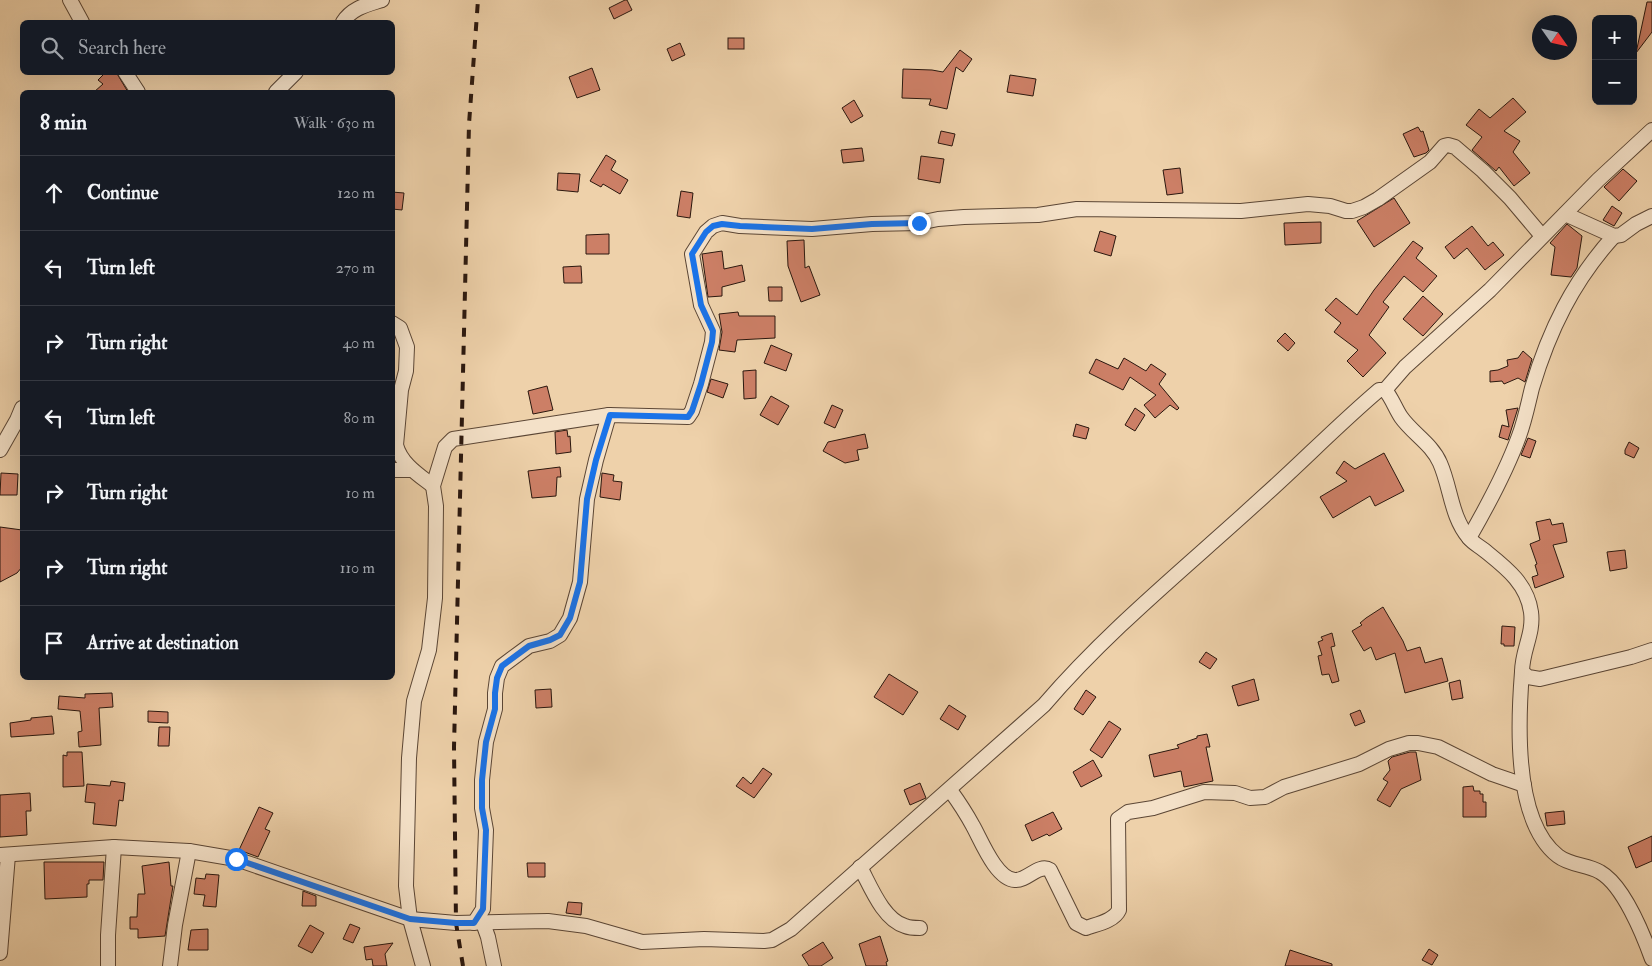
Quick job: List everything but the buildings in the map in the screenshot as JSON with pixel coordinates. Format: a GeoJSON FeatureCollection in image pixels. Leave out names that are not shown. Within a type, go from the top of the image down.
{"type":"FeatureCollection","features":[{"type":"Feature","properties":{"kind":"street"},"geometry":{"type":"LineString","coordinates":[[70,0],[81,20]]}},
{"type":"Feature","properties":{"kind":"street"},"geometry":{"type":"LineString","coordinates":[[344,20],[348,15],[359,8],[382,0]]}},
{"type":"Feature","properties":{"kind":"street"},"geometry":{"type":"LineString","coordinates":[[127,75],[137,90]]}},
{"type":"Feature","properties":{"kind":"street"},"geometry":{"type":"LineString","coordinates":[[278,90],[293,75]]}},
{"type":"Feature","properties":{"kind":"street"},"geometry":{"type":"LineString","coordinates":[[1385,390],[1405,367],[1490,290],[1598,180],[1652,130]]}},
{"type":"Feature","properties":{"kind":"street"},"geometry":{"type":"LineString","coordinates":[[423,966],[410,919],[406,886],[408,758],[414,701],[429,650],[435,598],[436,506],[433,486],[445,447],[453,439],[610,415],[688,417],[692,411],[701,384],[713,331],[701,305],[692,254],[706,232],[713,226],[722,224],[812,229],[872,224],[919,223],[964,217],[1038,215],[1077,209],[1241,211],[1308,204],[1352,211],[1378,199],[1430,162],[1444,146],[1448,145],[1455,147],[1483,171],[1510,198],[1542,236]]}},
{"type":"Feature","properties":{"kind":"street"},"geometry":{"type":"LineString","coordinates":[[1565,214],[1614,236],[1621,235],[1636,224],[1652,216]]}},
{"type":"Feature","properties":{"kind":"street"},"geometry":{"type":"LineString","coordinates":[[1469,538],[1488,504],[1514,449],[1554,326],[1594,258],[1614,236]]}},
{"type":"Feature","properties":{"kind":"street"},"geometry":{"type":"LineString","coordinates":[[395,325],[400,328],[407,347],[406,371],[401,390],[396,446],[398,453],[412,470],[433,486]]}},
{"type":"Feature","properties":{"kind":"street"},"geometry":{"type":"LineString","coordinates":[[0,953],[4,855],[114,847],[188,850],[236,859],[410,919],[456,923],[548,921],[586,926],[642,942],[704,939],[772,940],[791,930],[1044,706],[1078,666],[1133,613],[1264,496],[1359,406],[1379,390],[1385,390],[1390,395],[1401,417],[1426,443],[1440,464],[1452,507],[1469,538],[1509,570],[1524,589],[1531,612],[1531,634],[1522,658],[1519,755],[1524,785],[1532,814],[1546,843],[1558,856],[1569,862],[1599,871],[1614,882],[1631,911],[1652,958]]}},
{"type":"Feature","properties":{"kind":"street"},"geometry":{"type":"LineString","coordinates":[[478,923],[483,909],[486,830],[482,808],[482,780],[486,742],[495,709],[497,678],[502,666],[529,646],[560,635],[570,618],[580,582],[587,499],[596,460],[610,415]]}},
{"type":"Feature","properties":{"kind":"street"},"geometry":{"type":"LineString","coordinates":[[0,450],[20,421]]}},
{"type":"Feature","properties":{"kind":"street"},"geometry":{"type":"LineString","coordinates":[[395,470],[412,470]]}},
{"type":"Feature","properties":{"kind":"street"},"geometry":{"type":"LineString","coordinates":[[1522,672],[1528,676],[1540,679],[1631,657],[1652,650]]}},
{"type":"Feature","properties":{"kind":"street"},"geometry":{"type":"LineString","coordinates":[[950,790],[974,826],[992,861],[999,870],[1008,878],[1014,880],[1025,878],[1041,868],[1047,868],[1050,870],[1068,904],[1076,923],[1086,928],[1111,919],[1119,910],[1118,819],[1128,812],[1153,808],[1204,792],[1235,792],[1250,798],[1265,797],[1284,787],[1359,764],[1389,748],[1409,743],[1438,747],[1492,774],[1524,785]]}},
{"type":"Feature","properties":{"kind":"street"},"geometry":{"type":"LineString","coordinates":[[108,966],[108,935],[114,847]]}},
{"type":"Feature","properties":{"kind":"street"},"geometry":{"type":"LineString","coordinates":[[170,966],[188,850]]}},
{"type":"Feature","properties":{"kind":"street"},"geometry":{"type":"LineString","coordinates":[[860,867],[875,896],[891,918],[904,926],[920,928]]}},
{"type":"Feature","properties":{"kind":"street"},"geometry":{"type":"LineString","coordinates":[[478,923],[488,937],[494,966]]}},
{"type":"Feature","properties":{"kind":"railway"},"geometry":{"type":"LineString","coordinates":[[463,966],[456,923],[454,747],[469,124],[478,0]]}},
{"type":"Feature","properties":{"kind":"route"},"geometry":{"type":"LineString","coordinates":[[236,859],[410,919],[474,923],[483,909],[486,830],[482,808],[482,780],[486,742],[495,709],[497,678],[502,666],[529,646],[560,635],[570,618],[580,582],[587,499],[596,460],[610,415],[672,416],[683,418],[688,417],[692,411],[701,384],[713,331],[701,305],[692,254],[706,232],[713,226],[722,224],[812,229],[872,224],[919,223]]}}]}
